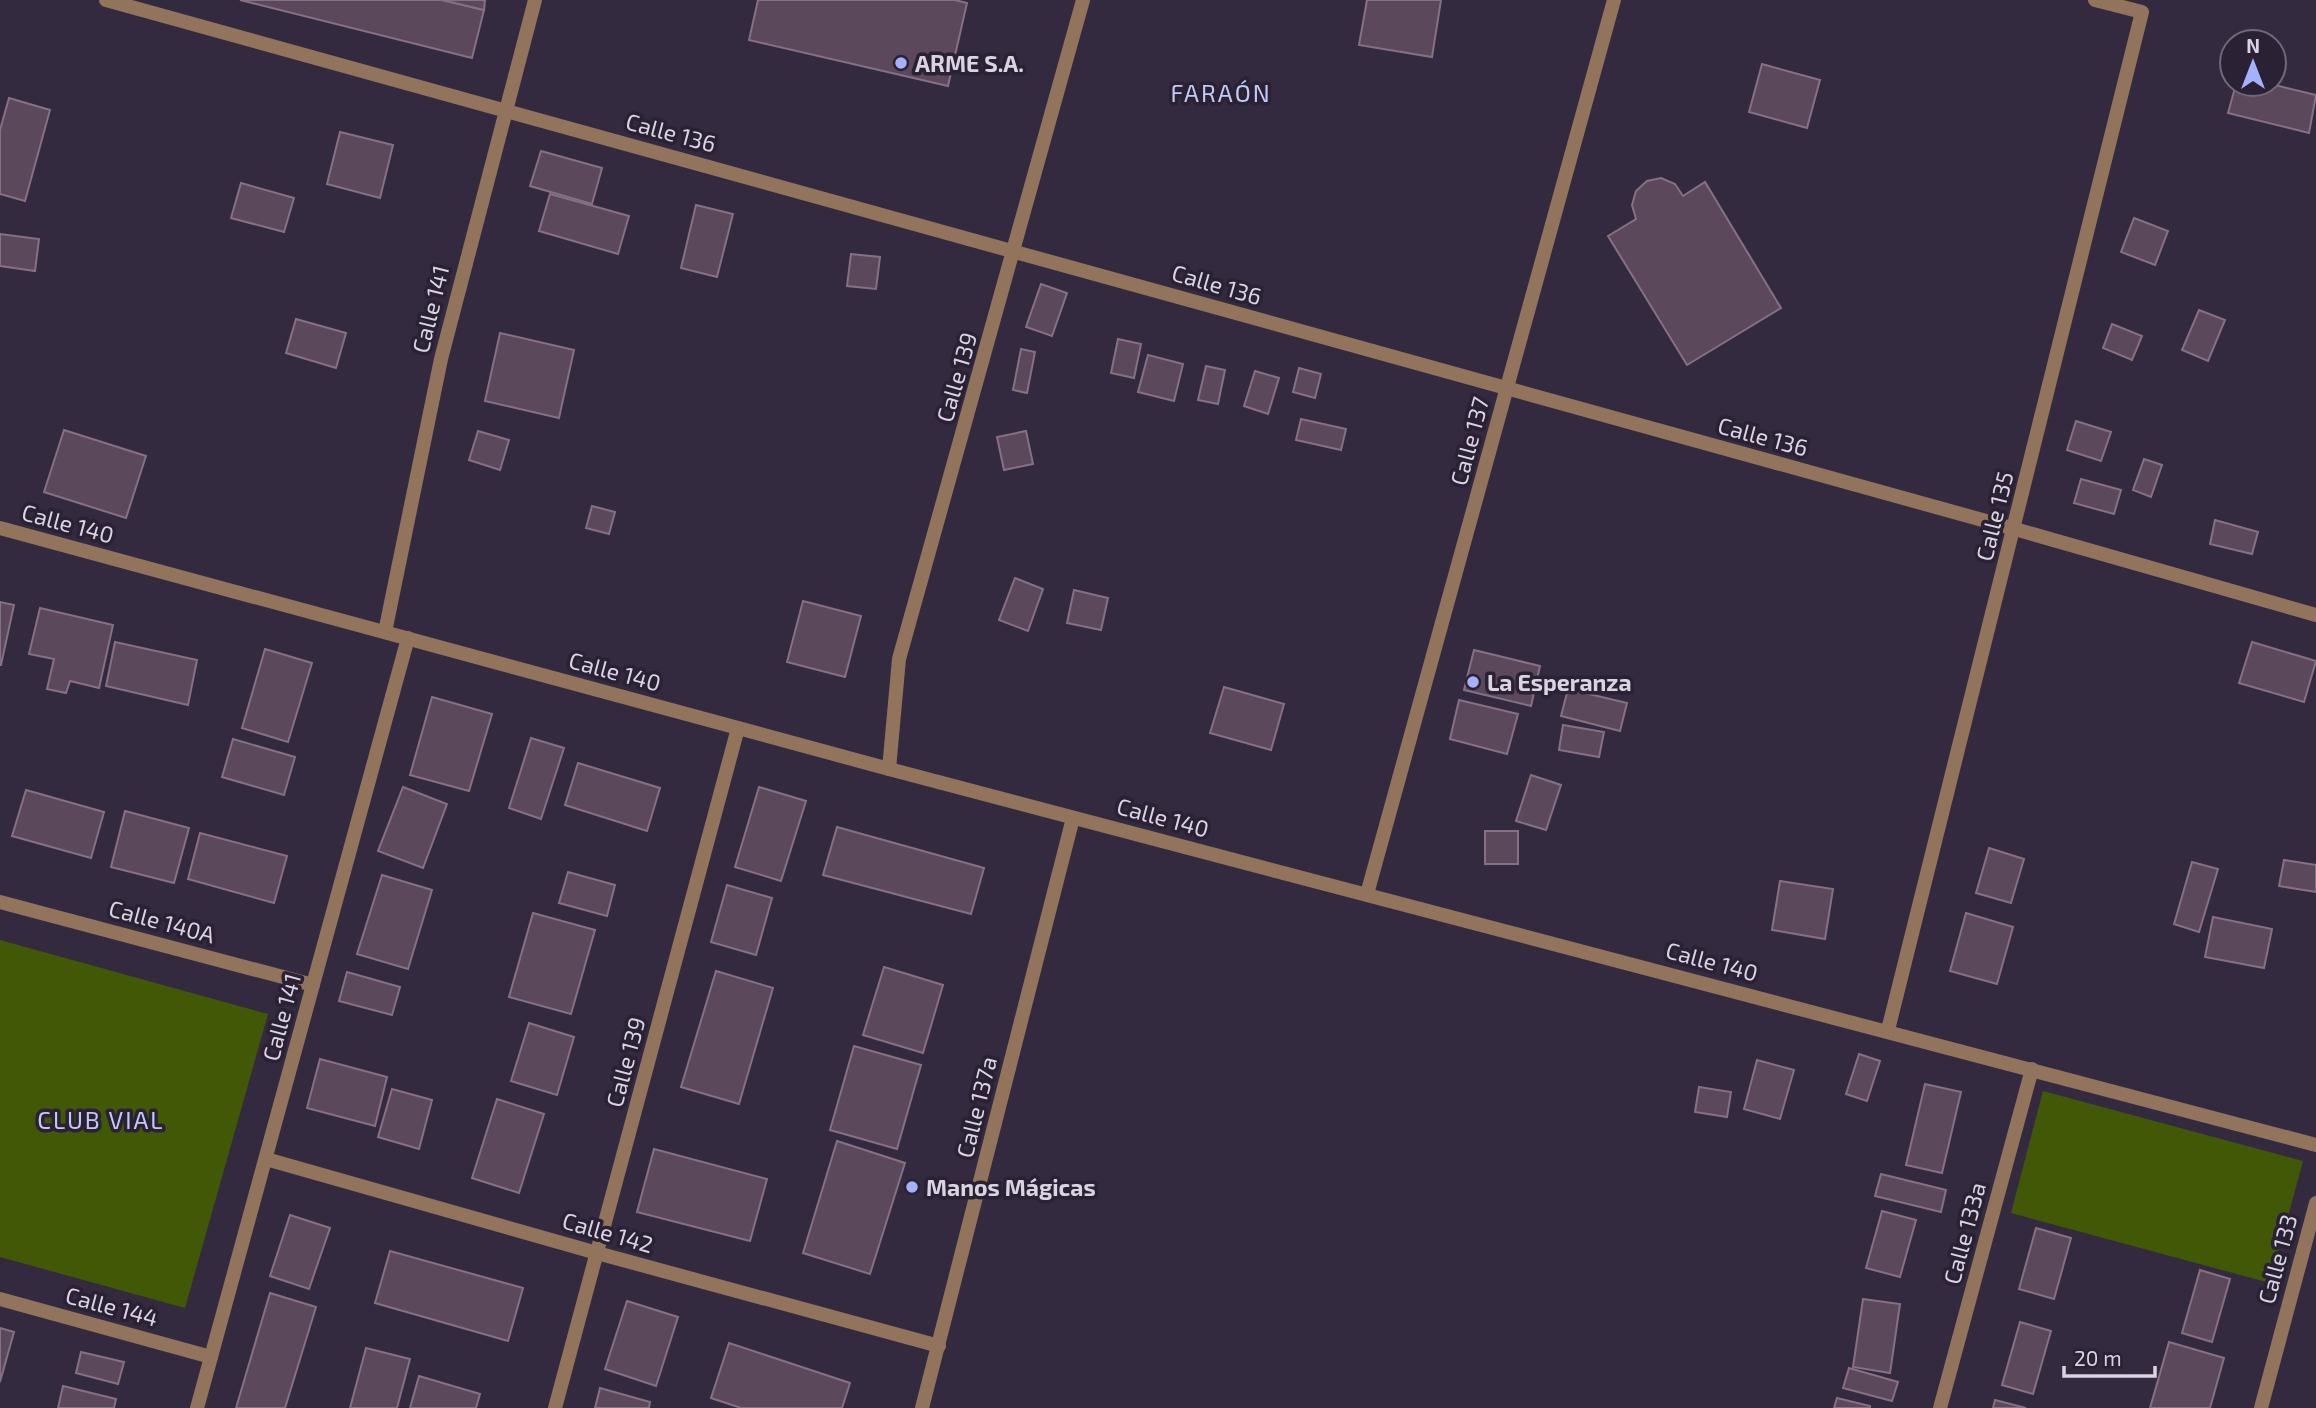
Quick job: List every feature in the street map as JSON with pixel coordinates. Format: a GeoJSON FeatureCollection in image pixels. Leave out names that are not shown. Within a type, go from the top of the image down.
{"type":"FeatureCollection","features":[{"type":"Feature","properties":{"kind":"street","name":"Calle 136"},"geometry":{"type":"LineString","coordinates":[[106,0],[2015,528],[2316,615]]}},
{"type":"Feature","properties":{"kind":"street","name":"Calle 141"},"geometry":{"type":"LineString","coordinates":[[385,632],[441,359],[535,0]]}},
{"type":"Feature","properties":{"kind":"street","name":"Calle 139"},"geometry":{"type":"LineString","coordinates":[[889,769],[899,659],[1083,0]]}},
{"type":"Feature","properties":{"kind":"street","name":"Calle 137"},"geometry":{"type":"LineString","coordinates":[[1367,894],[1614,0]]}},
{"type":"Feature","properties":{"kind":"street","name":"Calle 135"},"geometry":{"type":"LineString","coordinates":[[1888,1030],[2142,12],[2095,0]]}},
{"type":"Feature","properties":{"kind":"street","name":"Calle 140"},"geometry":{"type":"LineString","coordinates":[[0,528],[889,769],[1888,1030],[2316,1146]]}},
{"type":"Feature","properties":{"kind":"street","name":"Calle 141"},"geometry":{"type":"LineString","coordinates":[[197,1408],[408,639]]}},
{"type":"Feature","properties":{"kind":"street","name":"Calle 139"},"geometry":{"type":"LineString","coordinates":[[555,1408],[738,728]]}},
{"type":"Feature","properties":{"kind":"street","name":"Calle 137a"},"geometry":{"type":"LineString","coordinates":[[922,1408],[1073,818]]}},
{"type":"Feature","properties":{"kind":"street","name":"Calle 140A"},"geometry":{"type":"LineString","coordinates":[[0,902],[313,985]]}},
{"type":"Feature","properties":{"kind":"street","name":"Calle 133a"},"geometry":{"type":"LineString","coordinates":[[1940,1408],[2032,1069]]}},
{"type":"Feature","properties":{"kind":"street","name":"Calle 142"},"geometry":{"type":"LineString","coordinates":[[266,1158],[597,1253],[939,1346]]}},
{"type":"Feature","properties":{"kind":"street","name":"Calle 133"},"geometry":{"type":"LineString","coordinates":[[2260,1408],[2316,1203]]}},
{"type":"Feature","properties":{"kind":"street","name":"Calle 144"},"geometry":{"type":"LineString","coordinates":[[0,1299],[211,1357]]}},
{"type":"Feature","properties":{"kind":"green space"},"geometry":{"type":"Polygon","coordinates":[[[0,940],[268,1014],[185,1308],[0,1257],[0,940]]]}},
{"type":"Feature","properties":{"kind":"green space"},"geometry":{"type":"Polygon","coordinates":[[[2043,1091],[2303,1161],[2270,1283],[2011,1213],[2043,1091]]]}},
{"type":"Feature","properties":{"kind":"building"},"geometry":{"type":"Polygon","coordinates":[[[240,0],[442,0],[484,10],[472,58],[240,0]]]}},
{"type":"Feature","properties":{"kind":"building"},"geometry":{"type":"Polygon","coordinates":[[[442,0],[485,0],[484,10],[442,0]]]}},
{"type":"Feature","properties":{"kind":"building","name":"ARME S.A."},"geometry":{"type":"Polygon","coordinates":[[[758,0],[955,0],[967,3],[948,86],[749,40],[758,0]]]}},
{"type":"Feature","properties":{"kind":"building"},"geometry":{"type":"Polygon","coordinates":[[[1367,0],[1441,0],[1432,57],[1359,45],[1367,0]]]}},
{"type":"Feature","properties":{"kind":"building"},"geometry":{"type":"Polygon","coordinates":[[[1762,64],[1820,80],[1807,128],[1749,112],[1762,64]]]}},
{"type":"Feature","properties":{"kind":"building"},"geometry":{"type":"Polygon","coordinates":[[[2288,88],[2316,95],[2309,133],[2228,113],[2232,98],[2288,98],[2288,88]]]}},
{"type":"Feature","properties":{"kind":"building"},"geometry":{"type":"Polygon","coordinates":[[[9,98],[50,110],[25,201],[0,194],[0,130],[9,98]]]}},
{"type":"Feature","properties":{"kind":"building"},"geometry":{"type":"Polygon","coordinates":[[[340,132],[393,145],[380,198],[327,184],[340,132]]]}},
{"type":"Feature","properties":{"kind":"building"},"geometry":{"type":"Polygon","coordinates":[[[541,151],[602,168],[592,204],[530,186],[541,151]]]}},
{"type":"Feature","properties":{"kind":"building"},"geometry":{"type":"Polygon","coordinates":[[[1661,178],[1675,184],[1683,196],[1705,182],[1781,308],[1687,365],[1608,236],[1636,219],[1632,205],[1636,191],[1647,181],[1661,178]]]}},
{"type":"Feature","properties":{"kind":"building"},"geometry":{"type":"Polygon","coordinates":[[[241,183],[294,198],[284,232],[231,218],[241,183]]]}},
{"type":"Feature","properties":{"kind":"building"},"geometry":{"type":"Polygon","coordinates":[[[550,194],[629,216],[618,254],[539,231],[550,194]]]}},
{"type":"Feature","properties":{"kind":"building"},"geometry":{"type":"Polygon","coordinates":[[[696,205],[733,214],[717,277],[681,268],[696,205]]]}},
{"type":"Feature","properties":{"kind":"building"},"geometry":{"type":"Polygon","coordinates":[[[2134,218],[2168,231],[2155,265],[2121,252],[2134,218]]]}},
{"type":"Feature","properties":{"kind":"building"},"geometry":{"type":"Polygon","coordinates":[[[0,234],[39,239],[35,271],[0,266],[0,234]]]}},
{"type":"Feature","properties":{"kind":"building"},"geometry":{"type":"Polygon","coordinates":[[[851,254],[880,257],[876,289],[847,286],[851,254]]]}},
{"type":"Feature","properties":{"kind":"building"},"geometry":{"type":"Polygon","coordinates":[[[1041,284],[1067,293],[1052,336],[1026,327],[1041,284]]]}},
{"type":"Feature","properties":{"kind":"building"},"geometry":{"type":"Polygon","coordinates":[[[2199,310],[2225,320],[2208,361],[2182,350],[2199,310]]]}},
{"type":"Feature","properties":{"kind":"building"},"geometry":{"type":"Polygon","coordinates":[[[296,319],[346,333],[336,368],[286,353],[296,319]]]}},
{"type":"Feature","properties":{"kind":"building"},"geometry":{"type":"Polygon","coordinates":[[[2112,324],[2142,336],[2132,360],[2103,348],[2112,324]]]}},
{"type":"Feature","properties":{"kind":"building"},"geometry":{"type":"Polygon","coordinates":[[[500,333],[574,350],[559,418],[485,401],[500,333]]]}},
{"type":"Feature","properties":{"kind":"building"},"geometry":{"type":"Polygon","coordinates":[[[1118,339],[1141,344],[1134,378],[1111,373],[1118,339]]]}},
{"type":"Feature","properties":{"kind":"building"},"geometry":{"type":"Polygon","coordinates":[[[1021,349],[1035,352],[1027,393],[1013,390],[1021,349]]]}},
{"type":"Feature","properties":{"kind":"building"},"geometry":{"type":"Polygon","coordinates":[[[1148,355],[1183,364],[1174,401],[1138,392],[1148,355]]]}},
{"type":"Feature","properties":{"kind":"building"},"geometry":{"type":"Polygon","coordinates":[[[1206,366],[1225,370],[1218,404],[1198,400],[1206,366]]]}},
{"type":"Feature","properties":{"kind":"building"},"geometry":{"type":"Polygon","coordinates":[[[1299,368],[1321,374],[1315,398],[1293,392],[1299,368]]]}},
{"type":"Feature","properties":{"kind":"building"},"geometry":{"type":"Polygon","coordinates":[[[1255,371],[1279,378],[1268,414],[1244,406],[1255,371]]]}},
{"type":"Feature","properties":{"kind":"building"},"geometry":{"type":"Polygon","coordinates":[[[1301,419],[1346,429],[1341,450],[1296,440],[1301,419]]]}},
{"type":"Feature","properties":{"kind":"building"},"geometry":{"type":"Polygon","coordinates":[[[2076,421],[2111,432],[2101,461],[2067,450],[2076,421]]]}},
{"type":"Feature","properties":{"kind":"building"},"geometry":{"type":"Polygon","coordinates":[[[64,430],[146,456],[126,518],[44,492],[64,430]]]}},
{"type":"Feature","properties":{"kind":"building"},"geometry":{"type":"Polygon","coordinates":[[[478,431],[509,440],[500,470],[469,460],[478,431]]]}},
{"type":"Feature","properties":{"kind":"building"},"geometry":{"type":"Polygon","coordinates":[[[1026,431],[1033,464],[1004,470],[997,437],[1026,431]]]}},
{"type":"Feature","properties":{"kind":"building"},"geometry":{"type":"Polygon","coordinates":[[[2144,459],[2162,465],[2151,497],[2133,490],[2144,459]]]}},
{"type":"Feature","properties":{"kind":"building"},"geometry":{"type":"Polygon","coordinates":[[[2081,479],[2121,490],[2114,514],[2074,503],[2081,479]]]}},
{"type":"Feature","properties":{"kind":"building"},"geometry":{"type":"Polygon","coordinates":[[[592,506],[615,512],[609,534],[586,528],[592,506]]]}},
{"type":"Feature","properties":{"kind":"building"},"geometry":{"type":"Polygon","coordinates":[[[2215,520],[2258,532],[2252,554],[2210,544],[2215,520]]]}},
{"type":"Feature","properties":{"kind":"building"},"geometry":{"type":"Polygon","coordinates":[[[1015,578],[1043,589],[1028,631],[999,620],[1015,578]]]}},
{"type":"Feature","properties":{"kind":"building"},"geometry":{"type":"Polygon","coordinates":[[[1074,590],[1108,598],[1101,630],[1067,623],[1074,590]]]}},
{"type":"Feature","properties":{"kind":"building"},"geometry":{"type":"Polygon","coordinates":[[[803,601],[861,616],[845,677],[787,662],[803,601]]]}},
{"type":"Feature","properties":{"kind":"building"},"geometry":{"type":"Polygon","coordinates":[[[0,602],[14,605],[1,665],[0,665],[0,602]]]}},
{"type":"Feature","properties":{"kind":"building"},"geometry":{"type":"Polygon","coordinates":[[[40,608],[113,625],[99,688],[70,681],[66,693],[47,689],[54,659],[29,654],[40,608]]]}},
{"type":"Feature","properties":{"kind":"building"},"geometry":{"type":"Polygon","coordinates":[[[115,642],[197,660],[188,705],[106,686],[115,642]]]}},
{"type":"Feature","properties":{"kind":"building"},"geometry":{"type":"Polygon","coordinates":[[[2252,642],[2316,661],[2304,702],[2239,683],[2252,642]]]}},
{"type":"Feature","properties":{"kind":"building"},"geometry":{"type":"Polygon","coordinates":[[[265,649],[312,663],[288,742],[242,728],[265,649]]]}},
{"type":"Feature","properties":{"kind":"building"},"geometry":{"type":"Polygon","coordinates":[[[1474,650],[1540,666],[1531,706],[1464,690],[1474,650]]]}},
{"type":"Feature","properties":{"kind":"building"},"geometry":{"type":"Polygon","coordinates":[[[1224,687],[1284,704],[1271,750],[1210,733],[1224,687]]]}},
{"type":"Feature","properties":{"kind":"building"},"geometry":{"type":"Polygon","coordinates":[[[1568,689],[1627,703],[1620,731],[1561,716],[1568,689]]]}},
{"type":"Feature","properties":{"kind":"building"},"geometry":{"type":"Polygon","coordinates":[[[432,697],[492,714],[469,791],[410,775],[432,697]]]}},
{"type":"Feature","properties":{"kind":"building"},"geometry":{"type":"Polygon","coordinates":[[[1459,700],[1518,714],[1507,754],[1450,739],[1459,700]]]}},
{"type":"Feature","properties":{"kind":"building"},"geometry":{"type":"Polygon","coordinates":[[[1563,725],[1604,732],[1599,757],[1559,750],[1563,725]]]}},
{"type":"Feature","properties":{"kind":"building"},"geometry":{"type":"Polygon","coordinates":[[[531,738],[564,748],[541,819],[509,808],[531,738]]]}},
{"type":"Feature","properties":{"kind":"building"},"geometry":{"type":"Polygon","coordinates":[[[233,739],[295,757],[284,795],[222,777],[233,739]]]}},
{"type":"Feature","properties":{"kind":"building"},"geometry":{"type":"Polygon","coordinates":[[[578,763],[660,788],[647,831],[565,805],[578,763]]]}},
{"type":"Feature","properties":{"kind":"building"},"geometry":{"type":"Polygon","coordinates":[[[1531,775],[1561,785],[1546,830],[1516,821],[1531,775]]]}},
{"type":"Feature","properties":{"kind":"building"},"geometry":{"type":"Polygon","coordinates":[[[403,787],[447,804],[423,868],[378,851],[403,787]]]}},
{"type":"Feature","properties":{"kind":"building"},"geometry":{"type":"Polygon","coordinates":[[[759,787],[806,801],[781,881],[735,867],[759,787]]]}},
{"type":"Feature","properties":{"kind":"building"},"geometry":{"type":"Polygon","coordinates":[[[26,790],[104,812],[91,858],[12,836],[26,790]]]}},
{"type":"Feature","properties":{"kind":"building"},"geometry":{"type":"Polygon","coordinates":[[[125,811],[189,828],[174,883],[111,867],[125,811]]]}},
{"type":"Feature","properties":{"kind":"building"},"geometry":{"type":"Polygon","coordinates":[[[837,827],[984,868],[971,914],[823,875],[837,827]]]}},
{"type":"Feature","properties":{"kind":"building"},"geometry":{"type":"Polygon","coordinates":[[[1485,831],[1518,831],[1518,864],[1485,864],[1485,831]]]}},
{"type":"Feature","properties":{"kind":"building"},"geometry":{"type":"Polygon","coordinates":[[[200,833],[287,856],[274,903],[188,879],[200,833]]]}},
{"type":"Feature","properties":{"kind":"building"},"geometry":{"type":"Polygon","coordinates":[[[1989,848],[2024,859],[2011,903],[1976,893],[1989,848]]]}},
{"type":"Feature","properties":{"kind":"building"},"geometry":{"type":"Polygon","coordinates":[[[2284,860],[2316,865],[2316,892],[2279,886],[2284,860]]]}},
{"type":"Feature","properties":{"kind":"building"},"geometry":{"type":"Polygon","coordinates":[[[2192,862],[2218,869],[2199,932],[2174,924],[2192,862]]]}},
{"type":"Feature","properties":{"kind":"building"},"geometry":{"type":"Polygon","coordinates":[[[568,872],[615,885],[607,916],[559,903],[568,872]]]}},
{"type":"Feature","properties":{"kind":"building"},"geometry":{"type":"Polygon","coordinates":[[[382,875],[432,890],[408,969],[357,954],[382,875]]]}},
{"type":"Feature","properties":{"kind":"building"},"geometry":{"type":"Polygon","coordinates":[[[1780,881],[1833,889],[1825,939],[1772,930],[1780,881]]]}},
{"type":"Feature","properties":{"kind":"building"},"geometry":{"type":"Polygon","coordinates":[[[727,885],[772,898],[756,955],[711,942],[727,885]]]}},
{"type":"Feature","properties":{"kind":"building"},"geometry":{"type":"Polygon","coordinates":[[[533,913],[595,930],[571,1014],[509,997],[533,913]]]}},
{"type":"Feature","properties":{"kind":"building"},"geometry":{"type":"Polygon","coordinates":[[[1966,913],[2013,927],[1997,984],[1950,971],[1966,913]]]}},
{"type":"Feature","properties":{"kind":"building"},"geometry":{"type":"Polygon","coordinates":[[[2213,917],[2272,929],[2264,968],[2205,957],[2213,917]]]}},
{"type":"Feature","properties":{"kind":"building"},"geometry":{"type":"Polygon","coordinates":[[[884,967],[943,985],[923,1053],[863,1035],[884,967]]]}},
{"type":"Feature","properties":{"kind":"building"},"geometry":{"type":"Polygon","coordinates":[[[716,971],[773,988],[739,1104],[681,1087],[716,971]]]}},
{"type":"Feature","properties":{"kind":"building"},"geometry":{"type":"Polygon","coordinates":[[[347,972],[400,987],[392,1015],[339,1001],[347,972]]]}},
{"type":"Feature","properties":{"kind":"building"},"geometry":{"type":"Polygon","coordinates":[[[529,1023],[574,1037],[557,1095],[511,1081],[529,1023]]]}},
{"type":"Feature","properties":{"kind":"building"},"geometry":{"type":"Polygon","coordinates":[[[854,1046],[921,1065],[897,1149],[830,1130],[854,1046]]]}},
{"type":"Feature","properties":{"kind":"building"},"geometry":{"type":"Polygon","coordinates":[[[1859,1054],[1880,1061],[1867,1101],[1846,1094],[1859,1054]]]}},
{"type":"Feature","properties":{"kind":"building"},"geometry":{"type":"Polygon","coordinates":[[[320,1059],[387,1077],[375,1126],[307,1108],[320,1059]]]}},
{"type":"Feature","properties":{"kind":"building"},"geometry":{"type":"Polygon","coordinates":[[[1757,1060],[1794,1070],[1780,1119],[1744,1109],[1757,1060]]]}},
{"type":"Feature","properties":{"kind":"building"},"geometry":{"type":"Polygon","coordinates":[[[1925,1084],[1961,1092],[1942,1173],[1906,1165],[1925,1084]]]}},
{"type":"Feature","properties":{"kind":"building"},"geometry":{"type":"Polygon","coordinates":[[[1699,1087],[1731,1092],[1727,1117],[1695,1112],[1699,1087]]]}},
{"type":"Feature","properties":{"kind":"building"},"geometry":{"type":"Polygon","coordinates":[[[392,1089],[432,1100],[419,1149],[378,1137],[392,1089]]]}},
{"type":"Feature","properties":{"kind":"building"},"geometry":{"type":"Polygon","coordinates":[[[497,1099],[544,1114],[519,1193],[472,1178],[497,1099]]]}},
{"type":"Feature","properties":{"kind":"building"},"geometry":{"type":"Polygon","coordinates":[[[837,1141],[905,1163],[870,1274],[803,1253],[837,1141]]]}},
{"type":"Feature","properties":{"kind":"building"},"geometry":{"type":"Polygon","coordinates":[[[654,1149],[767,1179],[750,1241],[637,1212],[654,1149]]]}},
{"type":"Feature","properties":{"kind":"building"},"geometry":{"type":"Polygon","coordinates":[[[1881,1174],[1946,1190],[1941,1212],[1875,1196],[1881,1174]]]}},
{"type":"Feature","properties":{"kind":"building"},"geometry":{"type":"Polygon","coordinates":[[[1882,1211],[1916,1220],[1900,1277],[1866,1268],[1882,1211]]]}},
{"type":"Feature","properties":{"kind":"building"},"geometry":{"type":"Polygon","coordinates":[[[290,1215],[330,1228],[309,1289],[270,1276],[290,1215]]]}},
{"type":"Feature","properties":{"kind":"building"},"geometry":{"type":"Polygon","coordinates":[[[2036,1228],[2071,1238],[2054,1299],[2019,1289],[2036,1228]]]}},
{"type":"Feature","properties":{"kind":"building"},"geometry":{"type":"Polygon","coordinates":[[[390,1251],[523,1288],[508,1341],[375,1303],[390,1251]]]}},
{"type":"Feature","properties":{"kind":"building"},"geometry":{"type":"Polygon","coordinates":[[[2200,1270],[2230,1279],[2212,1342],[2182,1333],[2200,1270]]]}},
{"type":"Feature","properties":{"kind":"building"},"geometry":{"type":"Polygon","coordinates":[[[270,1293],[316,1307],[285,1408],[236,1408],[270,1293]]]}},
{"type":"Feature","properties":{"kind":"building"},"geometry":{"type":"Polygon","coordinates":[[[1863,1299],[1900,1304],[1890,1373],[1853,1367],[1863,1299]]]}},
{"type":"Feature","properties":{"kind":"building"},"geometry":{"type":"Polygon","coordinates":[[[627,1301],[678,1317],[656,1386],[605,1369],[627,1301]]]}},
{"type":"Feature","properties":{"kind":"building"},"geometry":{"type":"Polygon","coordinates":[[[2020,1322],[2051,1331],[2033,1394],[2002,1385],[2020,1322]]]}},
{"type":"Feature","properties":{"kind":"building"},"geometry":{"type":"Polygon","coordinates":[[[0,1328],[14,1332],[0,1382],[0,1328]]]}},
{"type":"Feature","properties":{"kind":"building"},"geometry":{"type":"Polygon","coordinates":[[[2169,1342],[2224,1358],[2210,1408],[2150,1408],[2169,1342]]]}},
{"type":"Feature","properties":{"kind":"building"},"geometry":{"type":"Polygon","coordinates":[[[729,1343],[850,1383],[842,1408],[741,1408],[711,1398],[729,1343]]]}},
{"type":"Feature","properties":{"kind":"building"},"geometry":{"type":"Polygon","coordinates":[[[366,1348],[410,1359],[397,1408],[350,1408],[366,1348]]]}},
{"type":"Feature","properties":{"kind":"building"},"geometry":{"type":"Polygon","coordinates":[[[81,1352],[124,1362],[118,1384],[76,1373],[81,1352]]]}},
{"type":"Feature","properties":{"kind":"building"},"geometry":{"type":"Polygon","coordinates":[[[1849,1368],[1898,1382],[1892,1401],[1843,1388],[1849,1368]]]}},
{"type":"Feature","properties":{"kind":"building"},"geometry":{"type":"Polygon","coordinates":[[[419,1376],[480,1394],[476,1408],[410,1408],[419,1376]]]}},
{"type":"Feature","properties":{"kind":"building"},"geometry":{"type":"Polygon","coordinates":[[[63,1386],[116,1399],[114,1408],[58,1408],[63,1386]]]}},
{"type":"Feature","properties":{"kind":"building"},"geometry":{"type":"Polygon","coordinates":[[[600,1388],[650,1402],[649,1408],[595,1408],[600,1388]]]}},
{"type":"Feature","properties":{"kind":"building"},"geometry":{"type":"Polygon","coordinates":[[[1837,1398],[1870,1406],[1870,1408],[1834,1408],[1837,1398]]]}},
{"type":"Feature","properties":{"kind":"building"},"geometry":{"type":"Polygon","coordinates":[[[1995,1400],[2026,1408],[1993,1408],[1995,1400]]]}},
{"type":"Feature","properties":{"kind":"place","name":"ARME S.A."},"geometry":{"type":"Point","coordinates":[901,63]}},
{"type":"Feature","properties":{"kind":"place","name":"La Esperanza"},"geometry":{"type":"Point","coordinates":[1473,682]}},
{"type":"Feature","properties":{"kind":"place","name":"Manos Mágicas"},"geometry":{"type":"Point","coordinates":[912,1187]}},
{"type":"Feature","properties":{"kind":"district","name":"FARAÓN"},"geometry":{"type":"Point","coordinates":[1221,92]}},
{"type":"Feature","properties":{"kind":"district","name":"CLUB VIAL"},"geometry":{"type":"Point","coordinates":[101,1119]}}]}
